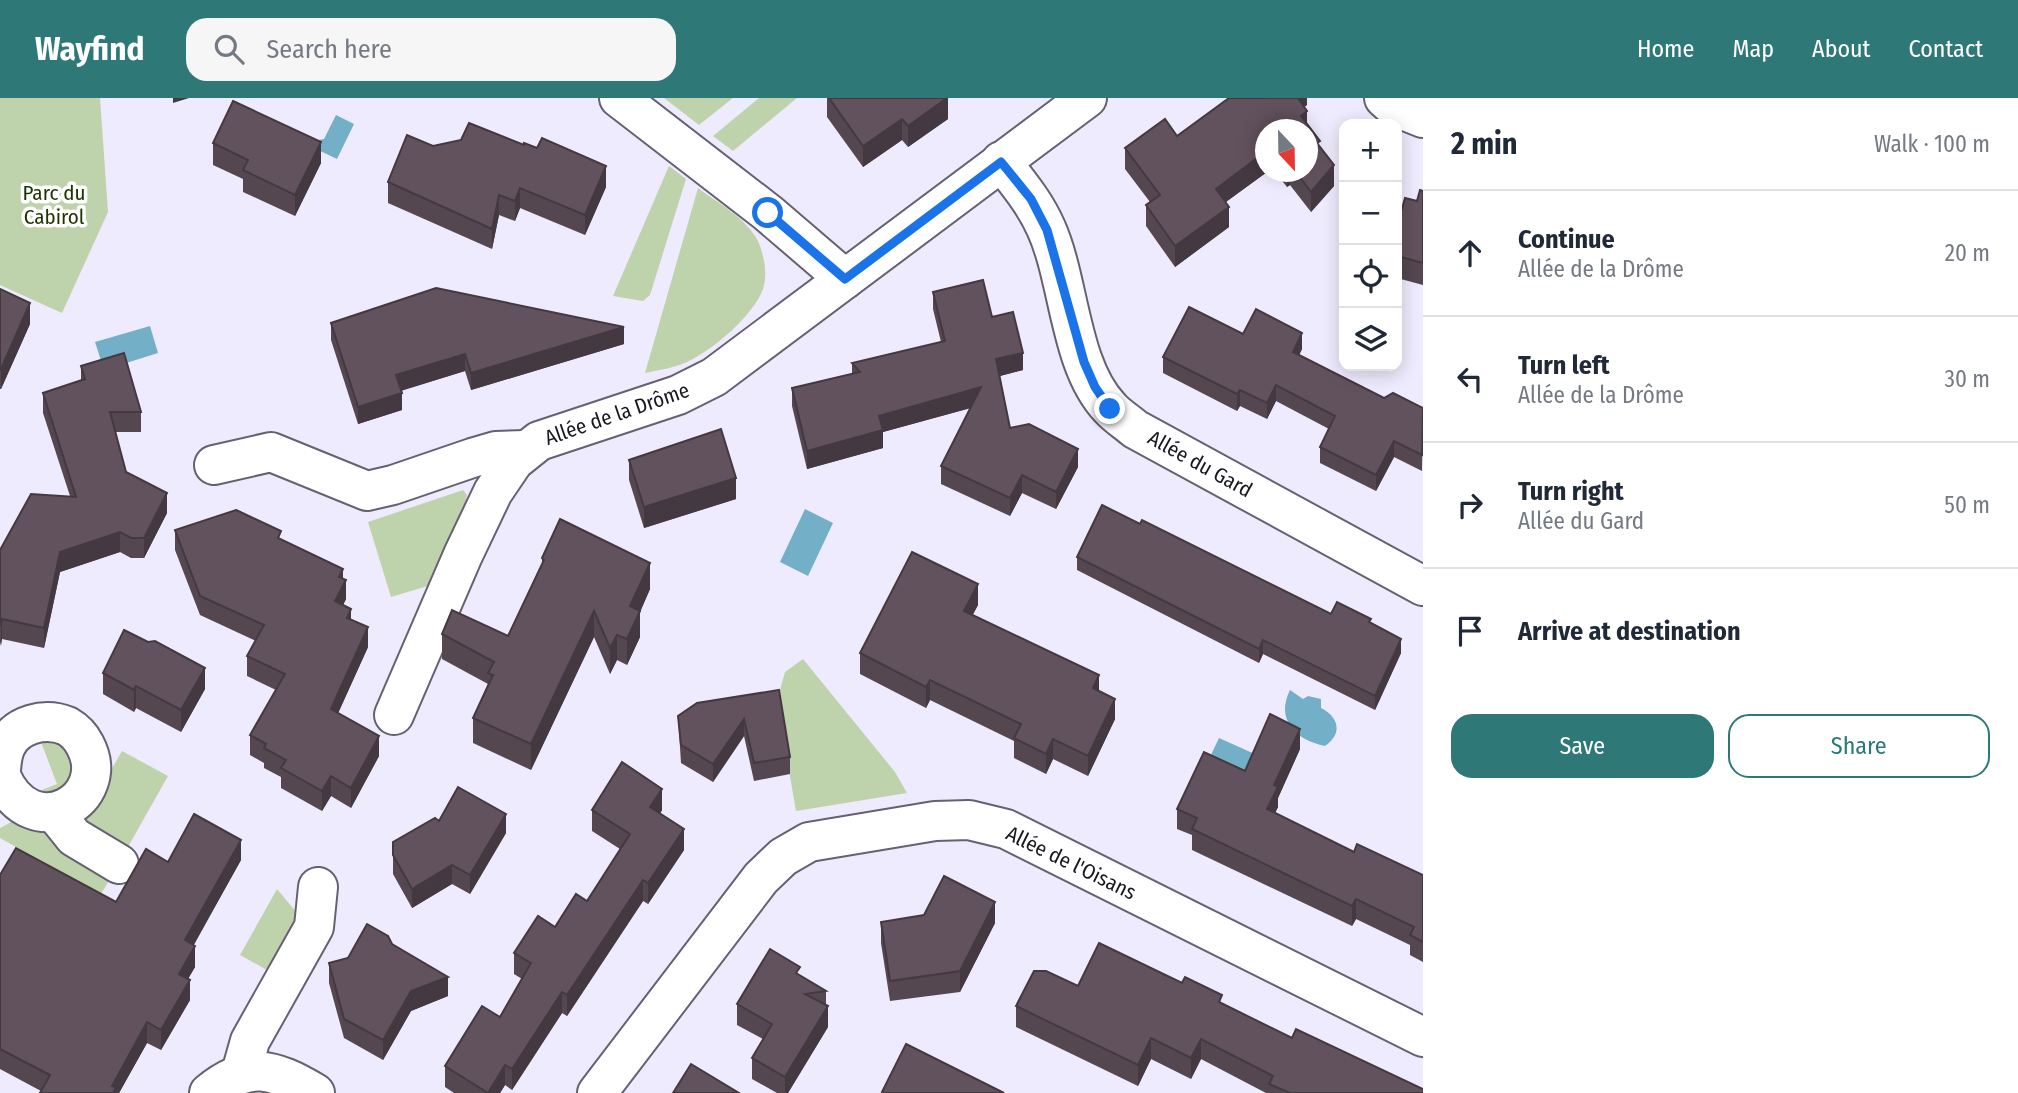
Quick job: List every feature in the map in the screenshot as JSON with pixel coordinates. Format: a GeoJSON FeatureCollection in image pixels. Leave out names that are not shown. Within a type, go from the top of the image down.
{"type":"FeatureCollection","features":[{"type":"Feature","properties":{"kind":"street"},"geometry":{"type":"LineString","coordinates":[[619,98],[758,205],[845,279]]}},
{"type":"Feature","properties":{"kind":"street","name":"Allée de la Drôme"},"geometry":{"type":"LineString","coordinates":[[394,715],[493,492],[509,466],[525,450],[553,435],[678,395],[714,377],[1087,98]]}},
{"type":"Feature","properties":{"kind":"street"},"geometry":{"type":"LineString","coordinates":[[1384,98],[1393,106],[1423,118]]}},
{"type":"Feature","properties":{"kind":"street","name":"Allée du Gard"},"geometry":{"type":"LineString","coordinates":[[1001,162],[1031,199],[1047,230],[1084,362],[1095,387],[1110,409],[1135,429],[1423,586]]}},
{"type":"Feature","properties":{"kind":"street","name":"Allée de la Drôme"},"geometry":{"type":"LineString","coordinates":[[214,465],[271,452],[367,491],[379,490],[484,454],[525,450]]}},
{"type":"Feature","properties":{"kind":"street"},"geometry":{"type":"LineString","coordinates":[[52,722],[68,727],[81,738],[90,753],[92,768],[88,784],[80,797],[68,807],[54,812],[36,812],[20,805],[8,793],[0,777],[1,759],[7,743],[19,730],[34,723],[52,722]]}},
{"type":"Feature","properties":{"kind":"street"},"geometry":{"type":"LineString","coordinates":[[54,812],[74,837],[119,864]]}},
{"type":"Feature","properties":{"kind":"street","name":"Allée de l'Oisans"},"geometry":{"type":"LineString","coordinates":[[597,1093],[761,878],[783,857],[809,842],[934,821],[968,820],[1006,829],[1423,1037]]}},
{"type":"Feature","properties":{"kind":"street"},"geometry":{"type":"LineString","coordinates":[[241,1073],[250,1041],[314,927],[318,887]]}},
{"type":"Feature","properties":{"kind":"street"},"geometry":{"type":"LineString","coordinates":[[209,1093],[224,1081],[255,1070],[303,1086],[314,1093]]}},
{"type":"Feature","properties":{"kind":"green space","name":"Parc du Cabirol"},"geometry":{"type":"Polygon","coordinates":[[[0,98],[100,98],[108,212],[62,313],[0,285],[0,98]]]}},
{"type":"Feature","properties":{"kind":"green space"},"geometry":{"type":"Polygon","coordinates":[[[664,98],[733,98],[699,125],[664,98]]]}},
{"type":"Feature","properties":{"kind":"green space"},"geometry":{"type":"Polygon","coordinates":[[[759,98],[797,98],[733,151],[713,136],[759,98]]]}},
{"type":"Feature","properties":{"kind":"green space"},"geometry":{"type":"Polygon","coordinates":[[[669,166],[686,179],[650,295],[643,301],[613,296],[669,166]]]}},
{"type":"Feature","properties":{"kind":"green space"},"geometry":{"type":"Polygon","coordinates":[[[698,188],[731,212],[753,233],[764,258],[763,289],[741,321],[697,357],[666,369],[645,373],[698,188]]]}},
{"type":"Feature","properties":{"kind":"green space"},"geometry":{"type":"Polygon","coordinates":[[[463,490],[467,495],[465,505],[431,585],[391,597],[368,522],[463,490]]]}},
{"type":"Feature","properties":{"kind":"green space"},"geometry":{"type":"Polygon","coordinates":[[[803,659],[895,772],[907,793],[796,811],[777,701],[785,672],[803,659]]]}},
{"type":"Feature","properties":{"kind":"green space"},"geometry":{"type":"Polygon","coordinates":[[[61,739],[76,759],[65,795],[29,795],[57,784],[41,742],[19,749],[23,742],[61,739]]]}},
{"type":"Feature","properties":{"kind":"green space"},"geometry":{"type":"Polygon","coordinates":[[[122,751],[168,776],[124,854],[78,828],[122,751]]]}},
{"type":"Feature","properties":{"kind":"green space"},"geometry":{"type":"Polygon","coordinates":[[[21,817],[114,872],[101,894],[0,838],[0,828],[21,817]]]}},
{"type":"Feature","properties":{"kind":"green space"},"geometry":{"type":"Polygon","coordinates":[[[277,889],[303,920],[274,974],[240,955],[277,889]]]}},
{"type":"Feature","properties":{"kind":"water"},"geometry":{"type":"Polygon","coordinates":[[[336,115],[354,124],[337,159],[314,148],[318,140],[324,139],[336,115]]]}},
{"type":"Feature","properties":{"kind":"water"},"geometry":{"type":"Polygon","coordinates":[[[150,326],[158,353],[104,370],[95,342],[150,326]]]}},
{"type":"Feature","properties":{"kind":"water"},"geometry":{"type":"Polygon","coordinates":[[[805,509],[833,523],[808,576],[780,562],[805,509]]]}},
{"type":"Feature","properties":{"kind":"water"},"geometry":{"type":"Polygon","coordinates":[[[1290,690],[1303,699],[1308,696],[1321,699],[1321,708],[1332,716],[1336,731],[1325,746],[1305,739],[1291,727],[1285,711],[1290,690]]]}},
{"type":"Feature","properties":{"kind":"water"},"geometry":{"type":"Polygon","coordinates":[[[1219,738],[1257,755],[1249,773],[1209,759],[1219,738]]]}},
{"type":"Feature","properties":{"kind":"building"},"geometry":{"type":"Polygon","coordinates":[[[829,98],[947,98],[908,126],[902,119],[863,146],[829,98]]]}},
{"type":"Feature","properties":{"kind":"building"},"geometry":{"type":"Polygon","coordinates":[[[1229,98],[1298,98],[1307,111],[1301,116],[1303,119],[1255,119],[1255,160],[1216,189],[1229,207],[1175,246],[1146,205],[1160,195],[1125,148],[1165,119],[1177,136],[1229,98]]]}},
{"type":"Feature","properties":{"kind":"building"},"geometry":{"type":"Polygon","coordinates":[[[233,101],[321,142],[295,195],[243,170],[248,160],[213,143],[233,101]]]}},
{"type":"Feature","properties":{"kind":"building"},"geometry":{"type":"Polygon","coordinates":[[[469,123],[537,148],[542,138],[606,166],[585,215],[520,188],[515,201],[499,195],[492,229],[388,182],[407,135],[433,146],[461,140],[469,123]]]}},
{"type":"Feature","properties":{"kind":"building"},"geometry":{"type":"Polygon","coordinates":[[[1318,144],[1334,165],[1311,192],[1304,182],[1318,182],[1318,144]]]}},
{"type":"Feature","properties":{"kind":"building"},"geometry":{"type":"Polygon","coordinates":[[[1420,190],[1423,191],[1423,263],[1402,257],[1402,209],[1405,198],[1417,201],[1420,190]]]}},
{"type":"Feature","properties":{"kind":"building"},"geometry":{"type":"Polygon","coordinates":[[[983,280],[992,317],[1013,312],[1023,353],[996,359],[1010,428],[1029,424],[1078,449],[1056,492],[1022,475],[1010,498],[941,466],[981,387],[879,416],[883,430],[807,451],[792,388],[860,372],[852,363],[945,341],[933,292],[983,280]]]}},
{"type":"Feature","properties":{"kind":"building"},"geometry":{"type":"Polygon","coordinates":[[[436,288],[624,327],[471,373],[465,354],[396,375],[402,393],[358,407],[331,323],[436,288]]]}},
{"type":"Feature","properties":{"kind":"building"},"geometry":{"type":"Polygon","coordinates":[[[0,289],[30,303],[1,369],[0,368],[0,289]]]}},
{"type":"Feature","properties":{"kind":"building"},"geometry":{"type":"Polygon","coordinates":[[[1189,307],[1243,334],[1256,309],[1302,333],[1293,352],[1384,398],[1393,393],[1423,408],[1422,455],[1394,441],[1376,475],[1320,447],[1335,416],[1276,385],[1267,403],[1240,390],[1237,394],[1163,357],[1189,307]]]}},
{"type":"Feature","properties":{"kind":"building"},"geometry":{"type":"Polygon","coordinates":[[[124,353],[141,412],[110,412],[126,472],[167,493],[144,538],[131,538],[120,532],[60,552],[44,628],[2,619],[0,626],[0,550],[31,494],[76,497],[43,393],[85,379],[81,366],[124,353]]]}},
{"type":"Feature","properties":{"kind":"building"},"geometry":{"type":"Polygon","coordinates":[[[721,429],[736,478],[644,507],[629,460],[721,429]]]}},
{"type":"Feature","properties":{"kind":"building"},"geometry":{"type":"Polygon","coordinates":[[[1102,505],[1140,524],[1142,520],[1331,614],[1337,602],[1371,619],[1369,622],[1401,639],[1375,696],[1263,640],[1259,649],[1077,557],[1102,505]]]}},
{"type":"Feature","properties":{"kind":"building"},"geometry":{"type":"Polygon","coordinates":[[[236,510],[281,531],[278,538],[343,569],[339,577],[346,580],[335,601],[351,609],[347,618],[368,627],[331,709],[379,736],[351,788],[331,776],[322,791],[281,768],[286,760],[264,748],[266,744],[250,735],[285,674],[247,656],[264,625],[200,596],[175,530],[236,510]]]}},
{"type":"Feature","properties":{"kind":"building"},"geometry":{"type":"Polygon","coordinates":[[[560,519],[650,563],[630,606],[640,611],[627,639],[617,635],[610,648],[594,611],[531,744],[473,718],[493,675],[488,673],[494,662],[442,634],[452,610],[508,636],[560,519]]]}},
{"type":"Feature","properties":{"kind":"building"},"geometry":{"type":"Polygon","coordinates":[[[912,552],[978,584],[964,611],[1099,675],[1093,688],[1115,699],[1088,756],[1053,739],[1046,754],[1014,738],[1021,724],[930,680],[926,687],[860,653],[912,552]]]}},
{"type":"Feature","properties":{"kind":"building"},"geometry":{"type":"Polygon","coordinates":[[[124,630],[148,642],[155,641],[205,668],[181,710],[136,686],[134,690],[103,673],[124,630]]]}},
{"type":"Feature","properties":{"kind":"building"},"geometry":{"type":"Polygon","coordinates":[[[779,690],[790,757],[754,763],[744,719],[713,764],[681,745],[678,716],[697,703],[779,690]]]}},
{"type":"Feature","properties":{"kind":"building"},"geometry":{"type":"Polygon","coordinates":[[[1270,714],[1300,729],[1274,785],[1278,787],[1267,809],[1354,852],[1357,844],[1423,875],[1423,942],[1410,935],[1414,927],[1356,899],[1352,906],[1192,829],[1197,818],[1177,809],[1204,752],[1245,771],[1270,714]]]}},
{"type":"Feature","properties":{"kind":"building"},"geometry":{"type":"Polygon","coordinates":[[[622,762],[662,789],[650,807],[684,829],[648,883],[643,880],[567,995],[562,992],[512,1069],[505,1065],[488,1093],[445,1066],[482,1006],[500,1017],[531,963],[514,953],[538,916],[555,927],[576,894],[587,901],[630,834],[592,810],[622,762]]]}},
{"type":"Feature","properties":{"kind":"building"},"geometry":{"type":"Polygon","coordinates":[[[458,787],[506,814],[470,875],[452,865],[412,889],[393,855],[393,842],[435,818],[439,821],[458,787]]]}},
{"type":"Feature","properties":{"kind":"building"},"geometry":{"type":"Polygon","coordinates":[[[194,814],[241,840],[185,940],[195,946],[179,974],[190,980],[161,1030],[147,1022],[112,1086],[116,1087],[113,1093],[40,1093],[50,1075],[0,1049],[0,875],[16,848],[116,902],[146,849],[168,862],[194,814]]]}},
{"type":"Feature","properties":{"kind":"building"},"geometry":{"type":"Polygon","coordinates":[[[944,876],[995,902],[960,971],[890,981],[881,922],[924,915],[944,876]]]}},
{"type":"Feature","properties":{"kind":"building"},"geometry":{"type":"Polygon","coordinates":[[[367,924],[388,936],[392,944],[448,977],[411,991],[383,1040],[344,1019],[329,963],[348,958],[367,924]]]}},
{"type":"Feature","properties":{"kind":"building"},"geometry":{"type":"Polygon","coordinates":[[[1099,943],[1182,983],[1185,977],[1222,995],[1219,1002],[1292,1038],[1296,1029],[1423,1089],[1423,1093],[1290,1093],[1269,1084],[1273,1076],[1201,1039],[1191,1058],[1151,1038],[1138,1065],[1016,1006],[1034,971],[1046,971],[1078,986],[1099,943]]]}},
{"type":"Feature","properties":{"kind":"building"},"geometry":{"type":"Polygon","coordinates":[[[770,949],[800,967],[796,973],[826,991],[805,994],[828,1006],[785,1077],[752,1058],[772,1024],[737,1004],[770,949]]]}},
{"type":"Feature","properties":{"kind":"building"},"geometry":{"type":"Polygon","coordinates":[[[906,1044],[1004,1093],[882,1092],[906,1044]]]}},
{"type":"Feature","properties":{"kind":"building"},"geometry":{"type":"Polygon","coordinates":[[[691,1064],[739,1093],[673,1093],[691,1064]]]}},
{"type":"Feature","properties":{"kind":"route"},"geometry":{"type":"LineString","coordinates":[[768,213],[845,279],[1001,162],[1031,199],[1047,230],[1084,362],[1095,387],[1110,409]]}}]}
